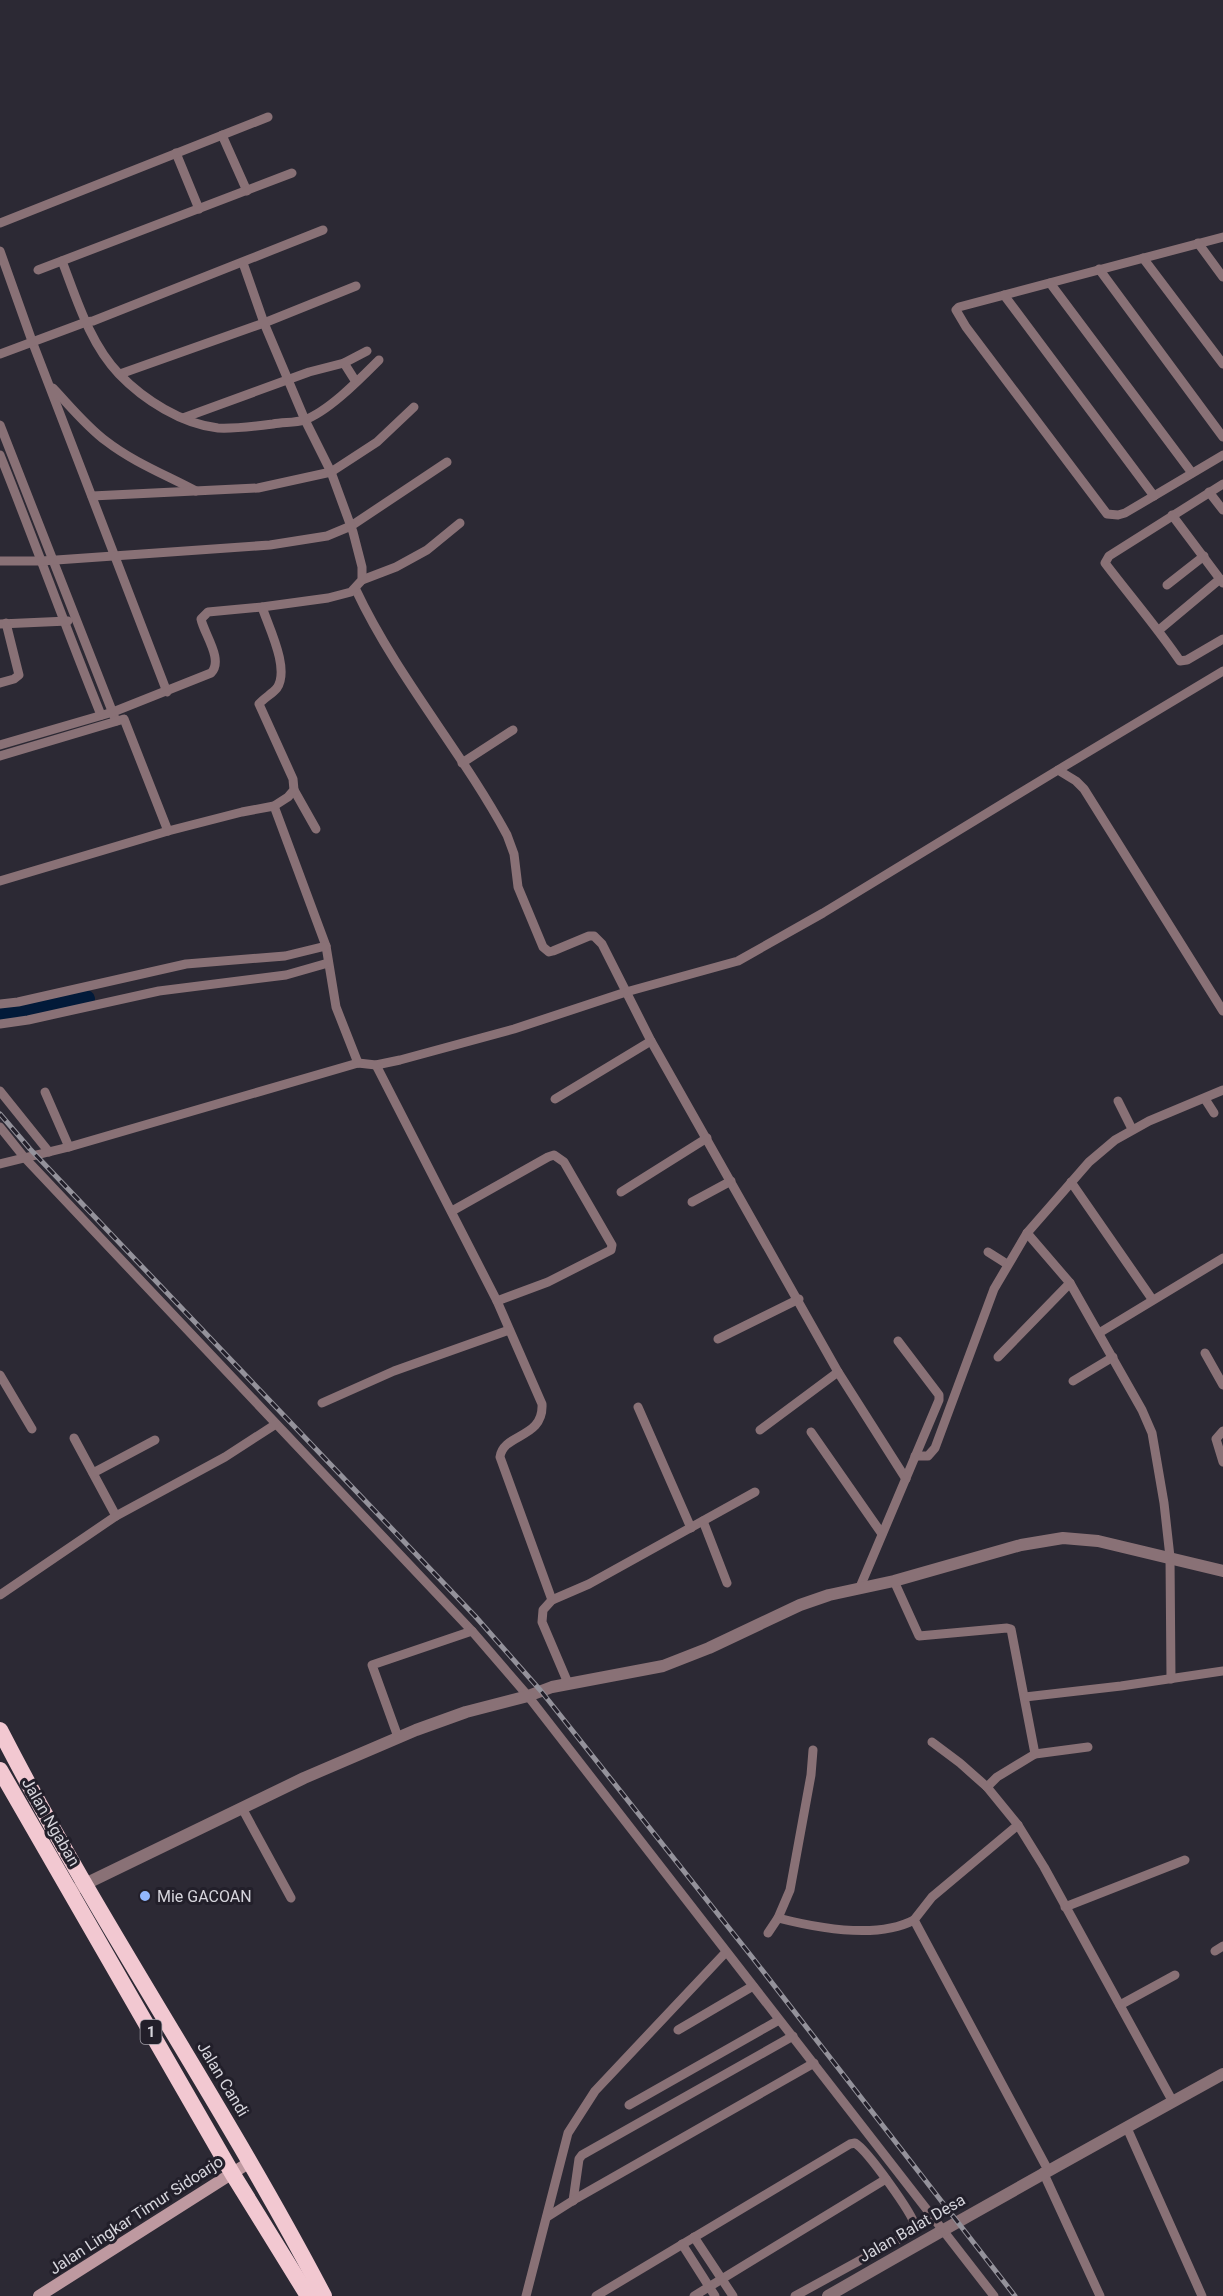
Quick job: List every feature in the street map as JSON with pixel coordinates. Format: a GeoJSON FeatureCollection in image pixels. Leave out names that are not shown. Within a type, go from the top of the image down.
{"type":"FeatureCollection","features":[{"type":"Feature","properties":{"kind":"highway","name":"1"},"geometry":{"type":"LineString","coordinates":[[0,1730],[27,1783],[85,1884]]}},
{"type":"Feature","properties":{"kind":"highway","name":"Jalan Ngaban"},"geometry":{"type":"LineString","coordinates":[[0,1770],[70,1892]]}},
{"type":"Feature","properties":{"kind":"highway","name":"Jalan Candi"},"geometry":{"type":"LineString","coordinates":[[85,1884],[250,2162],[324,2296]]}},
{"type":"Feature","properties":{"kind":"highway","name":"1"},"geometry":{"type":"LineString","coordinates":[[70,1892],[232,2173],[308,2296]]}},
{"type":"Feature","properties":{"kind":"main road","name":"Jalan Lingkar Timur Sidoarjo"},"geometry":{"type":"LineString","coordinates":[[39,2296],[250,2162]]}},
{"type":"Feature","properties":{"kind":"street"},"geometry":{"type":"LineString","coordinates":[[0,223],[268,117]]}},
{"type":"Feature","properties":{"kind":"street"},"geometry":{"type":"LineString","coordinates":[[222,135],[246,191]]}},
{"type":"Feature","properties":{"kind":"street"},"geometry":{"type":"LineString","coordinates":[[176,153],[199,209]]}},
{"type":"Feature","properties":{"kind":"street"},"geometry":{"type":"LineString","coordinates":[[38,270],[292,173]]}},
{"type":"Feature","properties":{"kind":"street"},"geometry":{"type":"LineString","coordinates":[[0,354],[89,323],[323,230]]}},
{"type":"Feature","properties":{"kind":"street"},"geometry":{"type":"LineString","coordinates":[[1223,237],[959,307],[957,313],[1091,496],[1107,514],[1112,516],[1125,513],[1223,454]]}},
{"type":"Feature","properties":{"kind":"street"},"geometry":{"type":"LineString","coordinates":[[1198,243],[1223,277]]}},
{"type":"Feature","properties":{"kind":"street"},"geometry":{"type":"LineString","coordinates":[[0,251],[33,344],[167,692]]}},
{"type":"Feature","properties":{"kind":"street"},"geometry":{"type":"LineString","coordinates":[[1143,258],[1223,364]]}},
{"type":"Feature","properties":{"kind":"street"},"geometry":{"type":"LineString","coordinates":[[62,261],[101,350],[120,375],[167,411],[202,425],[226,428],[305,420],[334,401],[379,360]]}},
{"type":"Feature","properties":{"kind":"street"},"geometry":{"type":"LineString","coordinates":[[0,756],[118,715],[207,675],[214,670],[217,662],[202,625],[202,615],[215,611],[328,598],[356,590],[362,580],[362,567],[351,526],[331,472],[305,420],[290,379],[264,323],[243,263]]}},
{"type":"Feature","properties":{"kind":"street"},"geometry":{"type":"LineString","coordinates":[[1099,269],[1223,437]]}},
{"type":"Feature","properties":{"kind":"street"},"geometry":{"type":"LineString","coordinates":[[1050,283],[1192,473]]}},
{"type":"Feature","properties":{"kind":"street"},"geometry":{"type":"LineString","coordinates":[[120,375],[264,323],[356,286]]}},
{"type":"Feature","properties":{"kind":"street"},"geometry":{"type":"LineString","coordinates":[[1004,295],[1154,495]]}},
{"type":"Feature","properties":{"kind":"street"},"geometry":{"type":"LineString","coordinates":[[0,360],[33,344]]}},
{"type":"Feature","properties":{"kind":"street"},"geometry":{"type":"LineString","coordinates":[[183,417],[290,379],[344,363],[367,351]]}},
{"type":"Feature","properties":{"kind":"street"},"geometry":{"type":"LineString","coordinates":[[344,363],[356,382]]}},
{"type":"Feature","properties":{"kind":"street"},"geometry":{"type":"LineString","coordinates":[[50,384],[87,425],[106,441],[131,458],[198,492]]}},
{"type":"Feature","properties":{"kind":"street"},"geometry":{"type":"LineString","coordinates":[[92,496],[258,488],[331,472],[377,442],[414,406]]}},
{"type":"Feature","properties":{"kind":"street"},"geometry":{"type":"LineString","coordinates":[[0,425],[76,620],[168,831]]}},
{"type":"Feature","properties":{"kind":"street"},"geometry":{"type":"LineString","coordinates":[[0,455],[101,716]]}},
{"type":"Feature","properties":{"kind":"street"},"geometry":{"type":"LineString","coordinates":[[0,561],[42,561],[270,545],[327,536],[351,526],[447,462]]}},
{"type":"Feature","properties":{"kind":"street"},"geometry":{"type":"LineString","coordinates":[[1223,484],[1109,556],[1105,563],[1159,630],[1180,661],[1184,661],[1223,639]]}},
{"type":"Feature","properties":{"kind":"street"},"geometry":{"type":"LineString","coordinates":[[1209,492],[1223,510]]}},
{"type":"Feature","properties":{"kind":"street"},"geometry":{"type":"LineString","coordinates":[[1159,630],[1221,581],[1172,515]]}},
{"type":"Feature","properties":{"kind":"street"},"geometry":{"type":"LineString","coordinates":[[362,580],[396,567],[428,550],[460,523]]}},
{"type":"Feature","properties":{"kind":"street"},"geometry":{"type":"LineString","coordinates":[[1167,585],[1204,556]]}},
{"type":"Feature","properties":{"kind":"street"},"geometry":{"type":"LineString","coordinates":[[356,590],[415,693],[504,831],[515,860],[522,899],[546,950],[552,951],[594,936],[602,944],[651,1040],[799,1299],[838,1372],[906,1479]]}},
{"type":"Feature","properties":{"kind":"street"},"geometry":{"type":"LineString","coordinates":[[262,607],[282,663],[282,676],[277,688],[259,704],[292,774],[294,790],[316,829]]}},
{"type":"Feature","properties":{"kind":"street"},"geometry":{"type":"LineString","coordinates":[[0,683],[19,675],[3,623],[76,620]]}},
{"type":"Feature","properties":{"kind":"street"},"geometry":{"type":"LineString","coordinates":[[0,1164],[69,1147],[358,1063],[376,1065],[400,1060],[514,1029],[626,992],[747,957],[1060,772],[1223,671]]}},
{"type":"Feature","properties":{"kind":"street"},"geometry":{"type":"LineString","coordinates":[[0,745],[101,716],[118,715]]}},
{"type":"Feature","properties":{"kind":"street"},"geometry":{"type":"LineString","coordinates":[[462,763],[513,730]]}},
{"type":"Feature","properties":{"kind":"street"},"geometry":{"type":"LineString","coordinates":[[1060,772],[1073,778],[1095,804],[1223,1011]]}},
{"type":"Feature","properties":{"kind":"street"},"geometry":{"type":"LineString","coordinates":[[0,880],[168,831],[274,806],[294,790]]}},
{"type":"Feature","properties":{"kind":"street"},"geometry":{"type":"LineString","coordinates":[[274,806],[326,947],[336,1007],[358,1063]]}},
{"type":"Feature","properties":{"kind":"street"},"geometry":{"type":"LineString","coordinates":[[0,1004],[186,964],[285,956],[326,947]]}},
{"type":"Feature","properties":{"kind":"street"},"geometry":{"type":"LineString","coordinates":[[0,1024],[159,991],[286,975],[328,962]]}},
{"type":"Feature","properties":{"kind":"street"},"geometry":{"type":"LineString","coordinates":[[555,1099],[651,1040]]}},
{"type":"Feature","properties":{"kind":"street"},"geometry":{"type":"LineString","coordinates":[[376,1065],[497,1301],[537,1392],[542,1414],[532,1429],[504,1448],[500,1457],[552,1599]]}},
{"type":"Feature","properties":{"kind":"street"},"geometry":{"type":"LineString","coordinates":[[915,1456],[926,1456],[935,1448],[1003,1262],[1027,1233],[1071,1182],[1129,1122],[1205,1099],[1223,1090]]}},
{"type":"Feature","properties":{"kind":"street"},"geometry":{"type":"LineString","coordinates":[[0,1091],[49,1152]]}},
{"type":"Feature","properties":{"kind":"street"},"geometry":{"type":"LineString","coordinates":[[45,1092],[69,1147]]}},
{"type":"Feature","properties":{"kind":"street"},"geometry":{"type":"LineString","coordinates":[[1205,1099],[1214,1113]]}},
{"type":"Feature","properties":{"kind":"street"},"geometry":{"type":"LineString","coordinates":[[1118,1101],[1129,1122]]}},
{"type":"Feature","properties":{"kind":"street"},"geometry":{"type":"LineString","coordinates":[[0,1127],[24,1157],[472,1631],[528,1696],[657,1859],[726,1953],[994,2296]]}},
{"type":"Feature","properties":{"kind":"street"},"geometry":{"type":"LineString","coordinates":[[621,1192],[707,1138]]}},
{"type":"Feature","properties":{"kind":"street"},"geometry":{"type":"LineString","coordinates":[[452,1211],[554,1155],[564,1162],[612,1245],[611,1250],[548,1282],[497,1301]]}},
{"type":"Feature","properties":{"kind":"street"},"geometry":{"type":"LineString","coordinates":[[692,1202],[731,1181]]}},
{"type":"Feature","properties":{"kind":"street"},"geometry":{"type":"LineString","coordinates":[[1071,1182],[1152,1299]]}},
{"type":"Feature","properties":{"kind":"street"},"geometry":{"type":"LineString","coordinates":[[1027,1233],[1070,1283],[1142,1410],[1152,1433],[1164,1503],[1170,1557],[1171,1678]]}},
{"type":"Feature","properties":{"kind":"street"},"geometry":{"type":"LineString","coordinates":[[988,1252],[1003,1262]]}},
{"type":"Feature","properties":{"kind":"street"},"geometry":{"type":"LineString","coordinates":[[1099,1333],[1223,1258]]}},
{"type":"Feature","properties":{"kind":"street"},"geometry":{"type":"LineString","coordinates":[[998,1357],[1070,1283]]}},
{"type":"Feature","properties":{"kind":"street"},"geometry":{"type":"LineString","coordinates":[[718,1340],[799,1299]]}},
{"type":"Feature","properties":{"kind":"street"},"geometry":{"type":"LineString","coordinates":[[322,1403],[394,1371],[509,1330]]}},
{"type":"Feature","properties":{"kind":"street"},"geometry":{"type":"LineString","coordinates":[[864,1586],[882,1534],[940,1398],[898,1341]]}},
{"type":"Feature","properties":{"kind":"street"},"geometry":{"type":"LineString","coordinates":[[1205,1353],[1223,1385]]}},
{"type":"Feature","properties":{"kind":"street"},"geometry":{"type":"LineString","coordinates":[[1073,1381],[1113,1357]]}},
{"type":"Feature","properties":{"kind":"street"},"geometry":{"type":"LineString","coordinates":[[760,1430],[838,1372]]}},
{"type":"Feature","properties":{"kind":"street"},"geometry":{"type":"LineString","coordinates":[[0,1375],[32,1429]]}},
{"type":"Feature","properties":{"kind":"street"},"geometry":{"type":"LineString","coordinates":[[638,1407],[691,1528]]}},
{"type":"Feature","properties":{"kind":"street"},"geometry":{"type":"LineString","coordinates":[[0,1595],[116,1516],[225,1457],[276,1424]]}},
{"type":"Feature","properties":{"kind":"street"},"geometry":{"type":"LineString","coordinates":[[1223,1431],[1216,1439],[1223,1462]]}},
{"type":"Feature","properties":{"kind":"street"},"geometry":{"type":"LineString","coordinates":[[811,1432],[882,1534]]}},
{"type":"Feature","properties":{"kind":"street"},"geometry":{"type":"LineString","coordinates":[[74,1438],[116,1516]]}},
{"type":"Feature","properties":{"kind":"street"},"geometry":{"type":"LineString","coordinates":[[93,1473],[155,1440]]}},
{"type":"Feature","properties":{"kind":"street"},"geometry":{"type":"LineString","coordinates":[[568,1683],[542,1623],[543,1610],[552,1599],[589,1584],[755,1492]]}},
{"type":"Feature","properties":{"kind":"street"},"geometry":{"type":"LineString","coordinates":[[703,1521],[727,1583]]}},
{"type":"Feature","properties":{"kind":"street"},"geometry":{"type":"LineString","coordinates":[[70,1892],[242,1808],[398,1737],[466,1712],[568,1683],[663,1666],[709,1648],[807,1602],[864,1586],[889,1582],[1022,1545],[1063,1538],[1098,1541],[1223,1571]]}},
{"type":"Feature","properties":{"kind":"street"},"geometry":{"type":"LineString","coordinates":[[889,1582],[919,1636],[1011,1629],[1035,1754]]}},
{"type":"Feature","properties":{"kind":"street"},"geometry":{"type":"LineString","coordinates":[[398,1737],[372,1665],[472,1631]]}},
{"type":"Feature","properties":{"kind":"street"},"geometry":{"type":"LineString","coordinates":[[1025,1697],[1223,1671]]}},
{"type":"Feature","properties":{"kind":"street"},"geometry":{"type":"LineString","coordinates":[[932,1742],[988,1786],[1017,1825],[1173,2102]]}},
{"type":"Feature","properties":{"kind":"street"},"geometry":{"type":"LineString","coordinates":[[988,1786],[997,1777],[1035,1754],[1088,1747]]}},
{"type":"Feature","properties":{"kind":"street"},"geometry":{"type":"LineString","coordinates":[[768,1933],[782,1919],[790,1890],[812,1775],[813,1750]]}},
{"type":"Feature","properties":{"kind":"street"},"geometry":{"type":"LineString","coordinates":[[242,1808],[291,1898]]}},
{"type":"Feature","properties":{"kind":"street"},"geometry":{"type":"LineString","coordinates":[[782,1919],[861,1931],[893,1927],[914,1920],[932,1898],[1017,1825]]}},
{"type":"Feature","properties":{"kind":"street"},"geometry":{"type":"LineString","coordinates":[[1065,1907],[1185,1860]]}},
{"type":"Feature","properties":{"kind":"street"},"geometry":{"type":"LineString","coordinates":[[914,1920],[1045,2171],[1100,2296]]}},
{"type":"Feature","properties":{"kind":"street"},"geometry":{"type":"LineString","coordinates":[[526,2296],[551,2215],[568,2133],[596,2091],[726,1953]]}},
{"type":"Feature","properties":{"kind":"street"},"geometry":{"type":"LineString","coordinates":[[1120,2005],[1175,1975]]}},
{"type":"Feature","properties":{"kind":"street"},"geometry":{"type":"LineString","coordinates":[[678,2030],[753,1986]]}},
{"type":"Feature","properties":{"kind":"street"},"geometry":{"type":"LineString","coordinates":[[629,2105],[779,2020]]}},
{"type":"Feature","properties":{"kind":"street"},"geometry":{"type":"LineString","coordinates":[[570,2204],[579,2159],[582,2155],[793,2036]]}},
{"type":"Feature","properties":{"kind":"street"},"geometry":{"type":"LineString","coordinates":[[551,2215],[814,2063]]}},
{"type":"Feature","properties":{"kind":"street","name":"Jalan Balat Desa"},"geometry":{"type":"LineString","coordinates":[[828,2296],[1045,2171],[1223,2074]]}},
{"type":"Feature","properties":{"kind":"street"},"geometry":{"type":"LineString","coordinates":[[1127,2128],[1202,2296]]}},
{"type":"Feature","properties":{"kind":"street"},"geometry":{"type":"LineString","coordinates":[[596,2296],[852,2143],[858,2144],[886,2179],[915,2226],[908,2234],[795,2296]]}},
{"type":"Feature","properties":{"kind":"street"},"geometry":{"type":"LineString","coordinates":[[694,2296],[721,2277],[886,2179]]}},
{"type":"Feature","properties":{"kind":"street"},"geometry":{"type":"LineString","coordinates":[[694,2237],[733,2296]]}},
{"type":"Feature","properties":{"kind":"street"},"geometry":{"type":"LineString","coordinates":[[682,2244],[715,2296]]}},
{"type":"Feature","properties":{"kind":"waterway"},"geometry":{"type":"LineString","coordinates":[[0,1016],[86,999]]}},
{"type":"Feature","properties":{"kind":"railway"},"geometry":{"type":"LineString","coordinates":[[0,1114],[30,1149],[475,1616],[541,1691],[752,1957],[1015,2296]]}},
{"type":"Feature","properties":{"kind":"place","name":"Mie GACOAN"},"geometry":{"type":"Point","coordinates":[145,1896]}}]}
